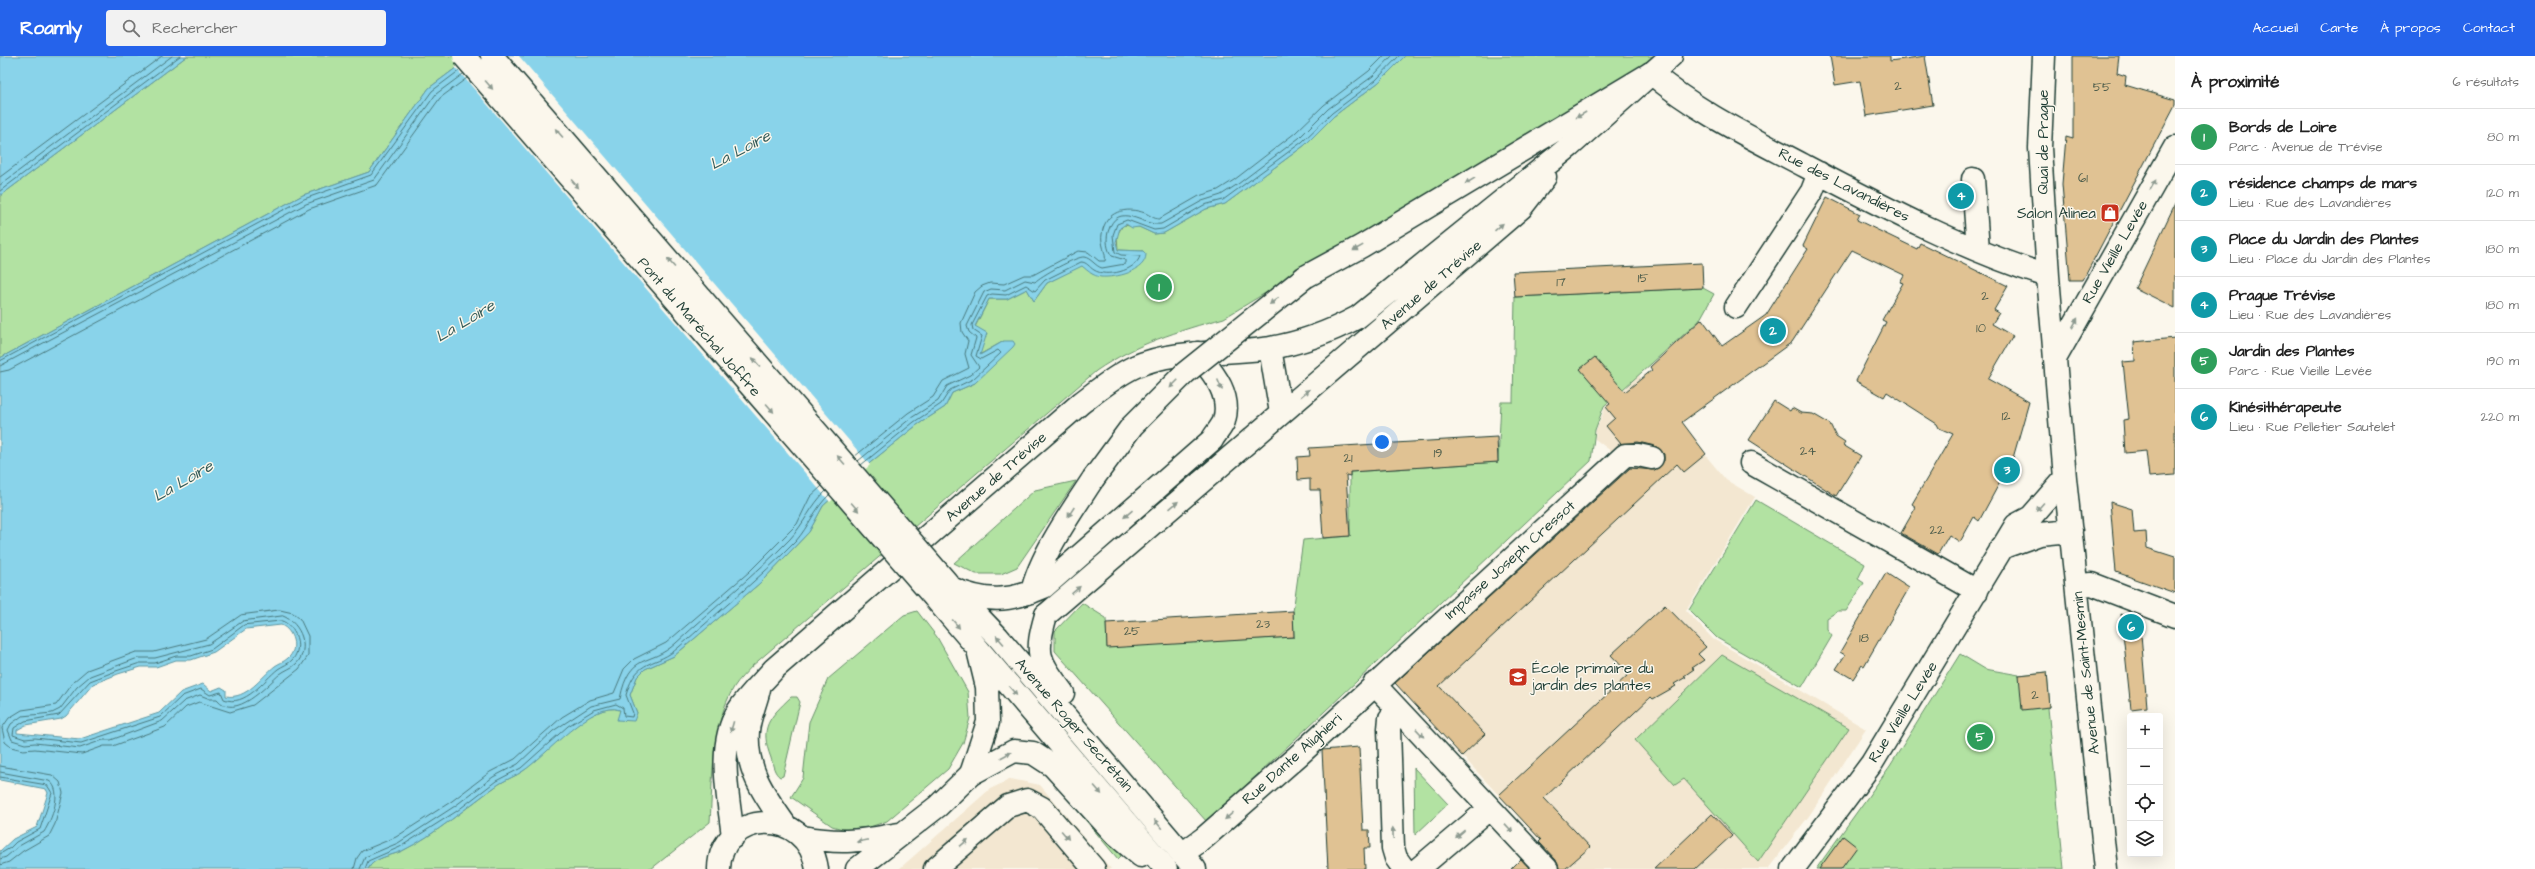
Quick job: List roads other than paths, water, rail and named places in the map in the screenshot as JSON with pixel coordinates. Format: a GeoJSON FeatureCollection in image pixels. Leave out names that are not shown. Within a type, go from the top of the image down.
{"type":"FeatureCollection","features":[{"type":"Feature","properties":{"kind":"street","name":"Pont du Maréchal Joffre"},"geometry":{"type":"LineString","coordinates":[[464,56],[945,590]]}},
{"type":"Feature","properties":{"kind":"street","name":"Pont du Maréchal Joffre"},"geometry":{"type":"LineString","coordinates":[[492,56],[945,590]]}},
{"type":"Feature","properties":{"kind":"street","name":"Avenue de Trévise"},"geometry":{"type":"LineString","coordinates":[[733,837],[726,756],[731,727],[738,710],[780,664],[1081,403],[1110,381],[1135,367],[1197,353],[1270,348],[1314,337],[1358,317],[1570,146],[1671,56]]}},
{"type":"Feature","properties":{"kind":"street","name":"Quai de Prague"},"geometry":{"type":"LineString","coordinates":[[2044,56],[2040,148],[2048,276],[2056,357]]}},
{"type":"Feature","properties":{"kind":"street"},"geometry":{"type":"LineString","coordinates":[[1032,592],[1034,579],[1067,518],[1093,480],[1132,426],[1185,373],[1305,278],[1362,246],[1651,74]]}},
{"type":"Feature","properties":{"kind":"street","name":"Rue des Lavandières"},"geometry":{"type":"LineString","coordinates":[[1651,74],[1678,96],[1701,111],[1819,173],[1978,250],[2048,276]]}},
{"type":"Feature","properties":{"kind":"street","name":"Avenue de Trévise"},"geometry":{"type":"LineString","coordinates":[[1144,807],[1043,666],[1038,652],[1039,639],[1046,615],[1281,412],[1521,208],[1570,146]]}},
{"type":"Feature","properties":{"kind":"street","name":"Rue Vieille Levée"},"geometry":{"type":"LineString","coordinates":[[2056,357],[2175,147]]}},
{"type":"Feature","properties":{"kind":"street"},"geometry":{"type":"LineString","coordinates":[[1736,307],[1812,191],[1819,173]]}},
{"type":"Feature","properties":{"kind":"street"},"geometry":{"type":"LineString","coordinates":[[1973,179],[1978,250]]}},
{"type":"Feature","properties":{"kind":"street"},"geometry":{"type":"LineString","coordinates":[[1270,348],[1281,412]]}},
{"type":"Feature","properties":{"kind":"street"},"geometry":{"type":"LineString","coordinates":[[945,590],[983,600],[1016,596],[1044,587],[1212,440],[1224,421],[1225,399],[1218,380],[1197,353]]}},
{"type":"Feature","properties":{"kind":"street","name":"Avenue de Saint-Mesmin"},"geometry":{"type":"LineString","coordinates":[[2056,357],[2065,478],[2078,585],[2106,869]]}},
{"type":"Feature","properties":{"kind":"street","name":"Impasse Joseph Cressot"},"geometry":{"type":"LineString","coordinates":[[1374,684],[1625,455],[1638,455],[1652,458]]}},
{"type":"Feature","properties":{"kind":"street"},"geometry":{"type":"LineString","coordinates":[[1751,463],[1928,565],[1977,591]]}},
{"type":"Feature","properties":{"kind":"street","name":"Rue Vieille Levée"},"geometry":{"type":"LineString","coordinates":[[1793,869],[1872,763],[2016,525],[2031,517],[2065,478]]}},
{"type":"Feature","properties":{"kind":"street"},"geometry":{"type":"LineString","coordinates":[[2002,548],[2040,534],[2071,531]]}},
{"type":"Feature","properties":{"kind":"street"},"geometry":{"type":"LineString","coordinates":[[2078,585],[2092,584],[2175,616]]}},
{"type":"Feature","properties":{"kind":"street","name":"Avenue Roger Secrétain"},"geometry":{"type":"LineString","coordinates":[[945,590],[979,651],[1166,869]]}},
{"type":"Feature","properties":{"kind":"street","name":"Avenue Roger Secrétain"},"geometry":{"type":"LineString","coordinates":[[945,590],[1003,643],[1144,807],[1189,862]]}},
{"type":"Feature","properties":{"kind":"street"},"geometry":{"type":"LineString","coordinates":[[971,774],[988,722],[987,687],[979,651]]}},
{"type":"Feature","properties":{"kind":"street","name":"Avenue de Trévise"},"geometry":{"type":"LineString","coordinates":[[761,684],[748,730],[748,755],[759,788],[815,857],[817,869]]}},
{"type":"Feature","properties":{"kind":"street"},"geometry":{"type":"LineString","coordinates":[[1374,684],[1547,869]]}},
{"type":"Feature","properties":{"kind":"street","name":"Rue Dante Alighieri"},"geometry":{"type":"LineString","coordinates":[[1189,862],[1204,838],[1300,754],[1374,684]]}},
{"type":"Feature","properties":{"kind":"street"},"geometry":{"type":"LineString","coordinates":[[1398,710],[1390,718],[1389,729],[1393,848],[1396,858],[1404,869]]}},
{"type":"Feature","properties":{"kind":"street"},"geometry":{"type":"LineString","coordinates":[[857,869],[900,834],[938,806],[971,774],[1014,751],[1033,753],[1053,766],[1116,835],[1157,869]]}},
{"type":"Feature","properties":{"kind":"street"},"geometry":{"type":"LineString","coordinates":[[935,869],[1008,806],[1027,800],[1042,808],[1094,869]]}},
{"type":"Feature","properties":{"kind":"street"},"geometry":{"type":"LineString","coordinates":[[1418,869],[1490,808]]}},
{"type":"Feature","properties":{"kind":"street"},"geometry":{"type":"LineString","coordinates":[[719,869],[723,850],[733,837],[744,828],[758,824],[772,822],[795,832],[833,843],[854,843],[900,834]]}},
{"type":"Feature","properties":{"kind":"water"},"geometry":{"type":"Polygon","coordinates":[[[0,56],[187,56],[0,196],[0,56]]]}},
{"type":"Feature","properties":{"kind":"water","name":"La Loire"},"geometry":{"type":"Polygon","coordinates":[[[472,56],[1405,56],[1379,82],[1334,116],[1305,145],[1225,204],[1206,209],[1164,233],[1154,234],[1139,227],[1132,228],[1126,224],[1120,228],[1116,242],[1118,250],[1143,251],[1146,254],[1145,260],[1141,265],[1129,273],[1101,277],[1093,274],[1082,266],[1047,283],[1034,301],[1027,289],[1007,299],[989,299],[975,326],[987,333],[980,355],[1004,341],[1013,341],[1015,344],[1013,347],[975,383],[952,393],[945,407],[917,425],[871,462],[823,506],[809,532],[760,583],[674,656],[645,669],[637,677],[630,695],[637,713],[634,721],[617,720],[620,710],[609,709],[596,713],[569,732],[523,771],[499,784],[427,837],[402,851],[378,859],[368,869],[0,869],[0,851],[13,839],[37,827],[48,793],[46,789],[0,780],[0,358],[303,195],[369,172],[429,88],[472,56]],[[281,625],[246,629],[214,652],[191,660],[176,660],[156,667],[141,667],[118,674],[93,684],[66,716],[61,719],[26,725],[17,730],[17,733],[80,739],[159,713],[181,692],[203,684],[211,691],[221,687],[226,690],[226,696],[241,695],[253,687],[275,666],[291,654],[294,645],[293,640],[289,631],[281,625]]]}},
{"type":"Feature","properties":{"kind":"place","name":"Prague Trévise"},"geometry":{"type":"Point","coordinates":[1961,196]}},
{"type":"Feature","properties":{"kind":"place","name":"Salon Alinea"},"geometry":{"type":"Point","coordinates":[2110,213]}},
{"type":"Feature","properties":{"kind":"place","name":"Bords de Loire"},"geometry":{"type":"Point","coordinates":[1159,287]}},
{"type":"Feature","properties":{"kind":"place","name":"résidence champs de mars"},"geometry":{"type":"Point","coordinates":[1773,331]}},
{"type":"Feature","properties":{"kind":"place","name":"Place du Jardin des Plantes"},"geometry":{"type":"Point","coordinates":[2007,470]}},
{"type":"Feature","properties":{"kind":"place","name":"Kinésithérapeute"},"geometry":{"type":"Point","coordinates":[2131,627]}},
{"type":"Feature","properties":{"kind":"place","name":"École primaire du jardin des plantes"},"geometry":{"type":"Point","coordinates":[1518,677]}},
{"type":"Feature","properties":{"kind":"place","name":"Jardin des Plantes"},"geometry":{"type":"Point","coordinates":[1980,737]}}]}
